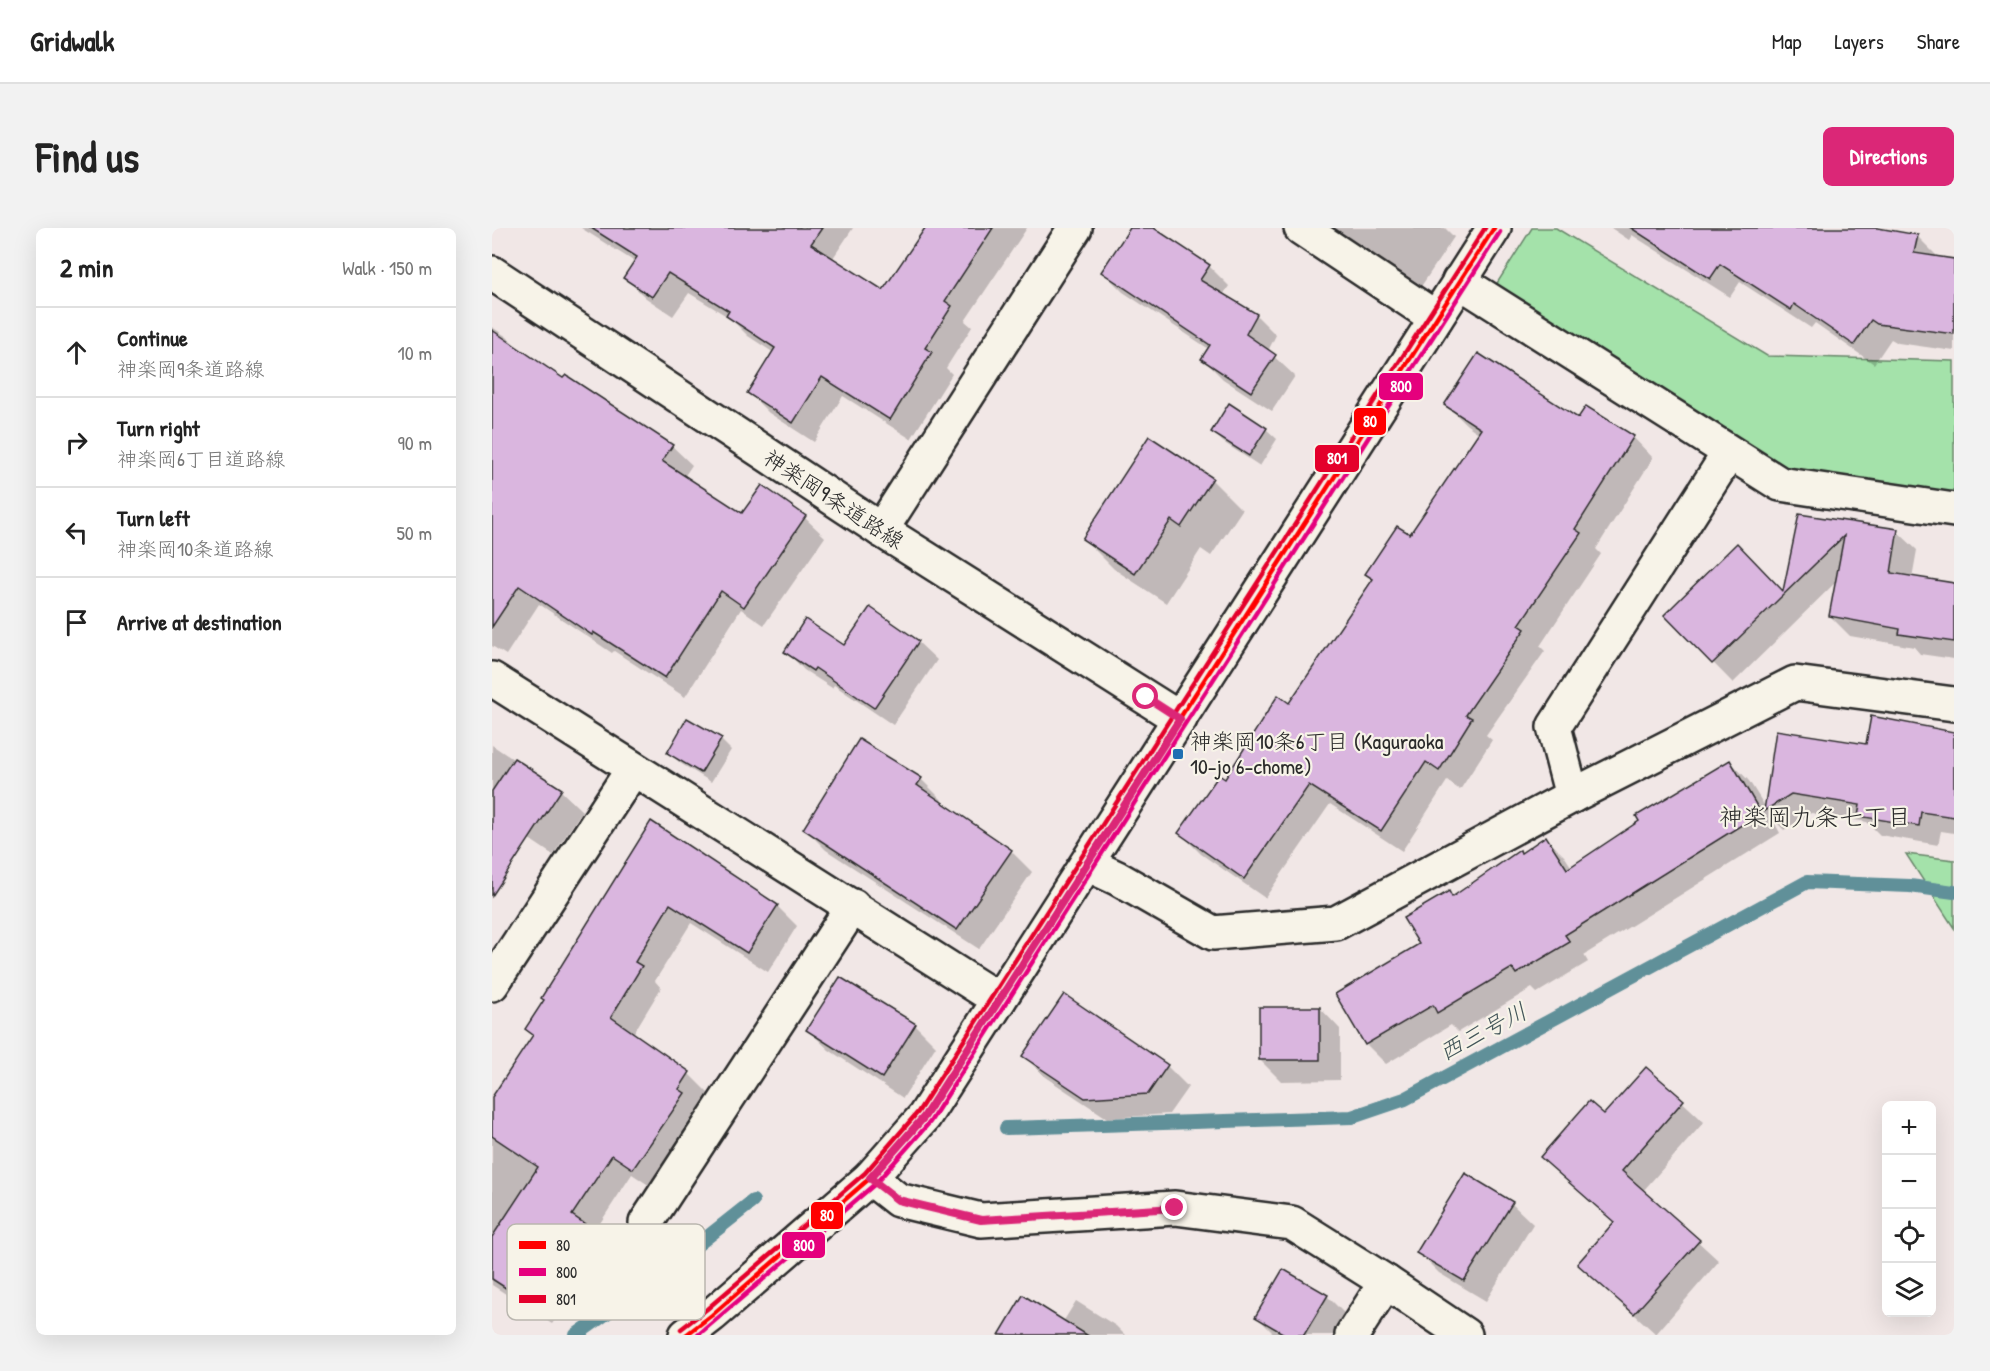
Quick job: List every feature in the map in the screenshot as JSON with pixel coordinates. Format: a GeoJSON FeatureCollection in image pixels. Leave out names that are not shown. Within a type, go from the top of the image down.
{"type":"FeatureCollection","features":[{"type":"Feature","properties":{"kind":"street"},"geometry":{"type":"LineString","coordinates":[[881,531],[1075,228]]}},
{"type":"Feature","properties":{"kind":"street"},"geometry":{"type":"LineString","coordinates":[[1300,228],[1436,318]]}},
{"type":"Feature","properties":{"kind":"street"},"geometry":{"type":"LineString","coordinates":[[686,1335],[717,1325],[870,1178],[924,1117],[1494,228]]}},
{"type":"Feature","properties":{"kind":"street","name":"神楽岡9条道路線"},"geometry":{"type":"LineString","coordinates":[[492,273],[881,531],[1180,719]]}},
{"type":"Feature","properties":{"kind":"street"},"geometry":{"type":"LineString","coordinates":[[1459,281],[1780,484],[1954,510]]}},
{"type":"Feature","properties":{"kind":"street"},"geometry":{"type":"LineString","coordinates":[[1572,796],[1554,727],[1729,453]]}},
{"type":"Feature","properties":{"kind":"street"},"geometry":{"type":"LineString","coordinates":[[492,679],[999,1000]]}},
{"type":"Feature","properties":{"kind":"street"},"geometry":{"type":"LineString","coordinates":[[1087,864],[1117,878],[1213,933],[1336,923],[1572,796],[1795,683],[1954,704]]}},
{"type":"Feature","properties":{"kind":"street"},"geometry":{"type":"LineString","coordinates":[[492,984],[633,769]]}},
{"type":"Feature","properties":{"kind":"street"},"geometry":{"type":"LineString","coordinates":[[646,1223],[853,906]]}},
{"type":"Feature","properties":{"kind":"street"},"geometry":{"type":"LineString","coordinates":[[870,1178],[898,1200],[981,1220],[1175,1208],[1292,1223],[1465,1335]]}},
{"type":"Feature","properties":{"kind":"street"},"geometry":{"type":"LineString","coordinates":[[1352,1335],[1386,1282]]}},
{"type":"Feature","properties":{"kind":"green space"},"geometry":{"type":"Polygon","coordinates":[[[1532,228],[1556,228],[1767,356],[1954,361],[1954,510],[1780,484],[1487,299],[1532,228]]]}},
{"type":"Feature","properties":{"kind":"green space"},"geometry":{"type":"Polygon","coordinates":[[[1906,854],[1954,860],[1954,928],[1906,854]]]}},
{"type":"Feature","properties":{"kind":"building"},"geometry":{"type":"Polygon","coordinates":[[[591,228],[822,228],[811,244],[883,290],[925,228],[993,228],[945,301],[952,306],[925,348],[932,352],[890,420],[822,377],[793,423],[747,393],[775,348],[726,316],[729,311],[668,273],[652,297],[623,278],[637,257],[591,228]]]}},
{"type":"Feature","properties":{"kind":"building"},"geometry":{"type":"Polygon","coordinates":[[[1130,228],[1154,228],[1210,265],[1200,280],[1257,314],[1246,334],[1276,355],[1251,392],[1201,359],[1210,345],[1101,272],[1130,228]]]}},
{"type":"Feature","properties":{"kind":"building"},"geometry":{"type":"Polygon","coordinates":[[[1631,228],[1878,228],[1918,235],[1914,253],[1954,259],[1954,334],[1877,324],[1871,320],[1854,345],[1794,304],[1791,310],[1720,264],[1710,279],[1631,228]]]}},
{"type":"Feature","properties":{"kind":"building"},"geometry":{"type":"Polygon","coordinates":[[[492,330],[563,378],[566,375],[673,445],[662,461],[742,513],[762,485],[806,516],[744,607],[721,591],[665,678],[593,632],[592,635],[519,586],[492,627],[492,330]]]}},
{"type":"Feature","properties":{"kind":"building"},"geometry":{"type":"Polygon","coordinates":[[[1478,353],[1578,418],[1586,406],[1634,436],[1575,529],[1581,533],[1519,625],[1525,629],[1466,715],[1472,718],[1439,771],[1426,762],[1381,831],[1309,785],[1244,879],[1178,833],[1219,775],[1225,779],[1278,695],[1289,703],[1373,579],[1365,574],[1397,526],[1410,534],[1481,429],[1444,405],[1478,353]]]}},
{"type":"Feature","properties":{"kind":"building"},"geometry":{"type":"Polygon","coordinates":[[[1229,403],[1267,428],[1249,456],[1211,432],[1229,403]]]}},
{"type":"Feature","properties":{"kind":"building"},"geometry":{"type":"Polygon","coordinates":[[[1149,436],[1213,478],[1181,527],[1171,520],[1135,574],[1082,539],[1149,436]]]}},
{"type":"Feature","properties":{"kind":"building"},"geometry":{"type":"Polygon","coordinates":[[[1799,514],[1898,529],[1891,573],[1954,583],[1954,642],[1899,634],[1900,629],[1829,616],[1844,536],[1712,664],[1664,615],[1737,543],[1783,591],[1799,514]]]}},
{"type":"Feature","properties":{"kind":"building"},"geometry":{"type":"Polygon","coordinates":[[[870,607],[919,641],[874,708],[815,668],[813,671],[784,652],[805,619],[844,645],[870,607]]]}},
{"type":"Feature","properties":{"kind":"building"},"geometry":{"type":"Polygon","coordinates":[[[1871,716],[1954,732],[1954,817],[1921,812],[1919,826],[1858,816],[1860,805],[1791,794],[1764,811],[1776,730],[1866,744],[1871,716]]]}},
{"type":"Feature","properties":{"kind":"building"},"geometry":{"type":"Polygon","coordinates":[[[687,718],[722,738],[701,773],[667,753],[687,718]]]}},
{"type":"Feature","properties":{"kind":"building"},"geometry":{"type":"Polygon","coordinates":[[[859,739],[922,778],[917,785],[1012,850],[957,930],[803,829],[859,739]]]}},
{"type":"Feature","properties":{"kind":"building"},"geometry":{"type":"Polygon","coordinates":[[[514,758],[562,789],[492,896],[492,791],[514,758]]]}},
{"type":"Feature","properties":{"kind":"building"},"geometry":{"type":"Polygon","coordinates":[[[1730,760],[1761,813],[1565,935],[1570,942],[1516,974],[1512,968],[1437,1013],[1433,1005],[1365,1045],[1335,994],[1419,944],[1403,918],[1449,891],[1452,897],[1520,850],[1521,853],[1546,836],[1567,869],[1639,821],[1636,816],[1730,760]]]}},
{"type":"Feature","properties":{"kind":"building"},"geometry":{"type":"Polygon","coordinates":[[[651,821],[778,905],[747,953],[670,904],[635,962],[642,966],[611,1017],[690,1072],[679,1089],[685,1093],[633,1169],[612,1155],[572,1215],[585,1224],[507,1224],[507,1289],[492,1279],[492,1237],[538,1167],[492,1136],[492,1097],[533,1035],[525,1029],[544,1000],[541,998],[651,821]]]}},
{"type":"Feature","properties":{"kind":"building"},"geometry":{"type":"Polygon","coordinates":[[[840,977],[916,1024],[882,1078],[806,1030],[840,977]]]}},
{"type":"Feature","properties":{"kind":"building"},"geometry":{"type":"Polygon","coordinates":[[[1064,994],[1168,1065],[1148,1094],[1085,1098],[1022,1056],[1064,994]]]}},
{"type":"Feature","properties":{"kind":"building"},"geometry":{"type":"Polygon","coordinates":[[[1259,1007],[1320,1007],[1320,1060],[1259,1060],[1259,1007]]]}},
{"type":"Feature","properties":{"kind":"building"},"geometry":{"type":"Polygon","coordinates":[[[1646,1067],[1684,1100],[1622,1171],[1700,1240],[1634,1314],[1577,1264],[1614,1222],[1540,1157],[1589,1101],[1604,1114],[1646,1067]]]}},
{"type":"Feature","properties":{"kind":"building"},"geometry":{"type":"Polygon","coordinates":[[[1465,1173],[1513,1202],[1464,1281],[1416,1253],[1465,1173]]]}},
{"type":"Feature","properties":{"kind":"building"},"geometry":{"type":"Polygon","coordinates":[[[1283,1269],[1328,1295],[1304,1335],[1286,1335],[1255,1317],[1283,1269]]]}},
{"type":"Feature","properties":{"kind":"building"},"geometry":{"type":"Polygon","coordinates":[[[1023,1295],[1087,1335],[999,1335],[1023,1295]]]}},
{"type":"Feature","properties":{"kind":"waterway","name":"西三号川"},"geometry":{"type":"LineString","coordinates":[[1006,1128],[1352,1117],[1405,1099],[1807,882],[1910,886],[1954,892]]}},
{"type":"Feature","properties":{"kind":"waterway","name":"西三号川"},"geometry":{"type":"LineString","coordinates":[[705,1239],[753,1201]]}},
{"type":"Feature","properties":{"kind":"waterway","name":"西三号川"},"geometry":{"type":"LineString","coordinates":[[576,1335],[597,1320]]}},
{"type":"Feature","properties":{"kind":"transit line","name":"801"},"geometry":{"type":"LineString","coordinates":[[705,1311],[865,1173],[918,1112],[1485,228]]}},
{"type":"Feature","properties":{"kind":"transit line","name":"80"},"geometry":{"type":"LineString","coordinates":[[686,1335],[870,1178],[924,1117],[1494,228]]}},
{"type":"Feature","properties":{"kind":"transit line","name":"800"},"geometry":{"type":"LineString","coordinates":[[698,1335],[875,1184],[930,1122],[1500,232]]}},
{"type":"Feature","properties":{"kind":"transit line","name":"801"},"geometry":{"type":"LineString","coordinates":[[681,1329],[693,1320]]}},
{"type":"Feature","properties":{"kind":"place","name":"神楽岡10条6丁目 (Kaguraoka 10-jo 6-chome)"},"geometry":{"type":"Point","coordinates":[1178,754]}},
{"type":"Feature","properties":{"kind":"district","name":"神楽岡九条七丁目"},"geometry":{"type":"Point","coordinates":[1815,817]}},
{"type":"Feature","properties":{"kind":"route"},"geometry":{"type":"LineString","coordinates":[[1146,697],[1180,719],[924,1117],[870,1178],[898,1200],[981,1220],[1175,1208]]}}]}
